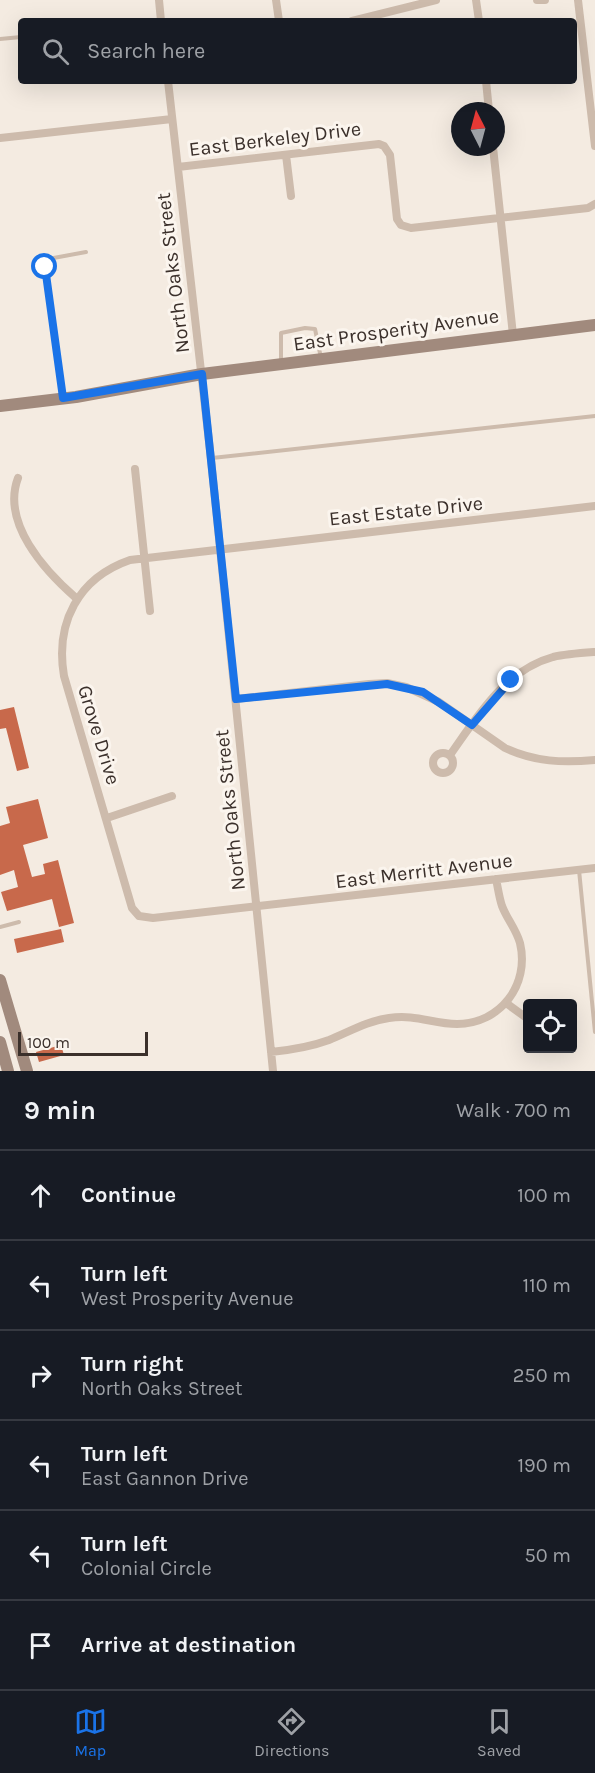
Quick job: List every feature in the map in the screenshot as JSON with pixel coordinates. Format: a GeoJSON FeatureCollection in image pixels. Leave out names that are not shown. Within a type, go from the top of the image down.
{"type":"FeatureCollection","features":[{"type":"Feature","properties":{"kind":"main road","name":"East Prosperity Avenue"},"geometry":{"type":"LineString","coordinates":[[0,406],[63,398],[202,374],[321,361],[595,325]]}},
{"type":"Feature","properties":{"kind":"main road"},"geometry":{"type":"LineString","coordinates":[[0,980],[27,1071]]}},
{"type":"Feature","properties":{"kind":"main road"},"geometry":{"type":"LineString","coordinates":[[0,1042],[8,1071]]}},
{"type":"Feature","properties":{"kind":"street"},"geometry":{"type":"LineString","coordinates":[[158,18],[159,0]]}},
{"type":"Feature","properties":{"kind":"street"},"geometry":{"type":"LineString","coordinates":[[276,0],[279,18]]}},
{"type":"Feature","properties":{"kind":"street"},"geometry":{"type":"LineString","coordinates":[[364,18],[436,0]]}},
{"type":"Feature","properties":{"kind":"street"},"geometry":{"type":"LineString","coordinates":[[476,0],[479,18]]}},
{"type":"Feature","properties":{"kind":"street"},"geometry":{"type":"LineString","coordinates":[[537,0],[545,0]]}},
{"type":"Feature","properties":{"kind":"street"},"geometry":{"type":"LineString","coordinates":[[578,0],[595,146]]}},
{"type":"Feature","properties":{"kind":"street","name":"North Oaks Street"},"geometry":{"type":"LineString","coordinates":[[168,84],[202,374],[273,1071]]}},
{"type":"Feature","properties":{"kind":"street"},"geometry":{"type":"LineString","coordinates":[[486,84],[488,102]]}},
{"type":"Feature","properties":{"kind":"street"},"geometry":{"type":"LineString","coordinates":[[0,138],[172,119]]}},
{"type":"Feature","properties":{"kind":"street","name":"East Berkeley Drive"},"geometry":{"type":"LineString","coordinates":[[178,167],[373,144],[384,146],[390,155],[398,219],[405,228],[588,208],[595,204]]}},
{"type":"Feature","properties":{"kind":"street"},"geometry":{"type":"LineString","coordinates":[[286,155],[291,196]]}},
{"type":"Feature","properties":{"kind":"street"},"geometry":{"type":"LineString","coordinates":[[494,156],[513,334]]}},
{"type":"Feature","properties":{"kind":"street"},"geometry":{"type":"LineString","coordinates":[[135,469],[150,611]]}},
{"type":"Feature","properties":{"kind":"street"},"geometry":{"type":"LineString","coordinates":[[18,478],[14,490],[15,502],[25,535],[44,567],[76,598]]}},
{"type":"Feature","properties":{"kind":"street","name":"East Estate Drive"},"geometry":{"type":"LineString","coordinates":[[220,549],[595,506]]}},
{"type":"Feature","properties":{"kind":"street","name":"Grove Drive"},"geometry":{"type":"LineString","coordinates":[[220,549],[144,557],[110,569],[92,581],[76,598],[65,625],[62,663],[134,913],[153,918],[256,907]]}},
{"type":"Feature","properties":{"kind":"street"},"geometry":{"type":"LineString","coordinates":[[450,755],[498,692],[523,670],[553,657],[595,652]]}},
{"type":"Feature","properties":{"kind":"street"},"geometry":{"type":"LineString","coordinates":[[236,699],[387,684],[423,692],[520,755],[549,762],[595,760]]}},
{"type":"Feature","properties":{"kind":"street"},"geometry":{"type":"LineString","coordinates":[[107,818],[172,796]]}},
{"type":"Feature","properties":{"kind":"street","name":"East Merritt Avenue"},"geometry":{"type":"LineString","coordinates":[[256,907],[595,868]]}},
{"type":"Feature","properties":{"kind":"street"},"geometry":{"type":"LineString","coordinates":[[271,1052],[316,1045],[370,1022],[387,1018],[421,1017],[456,1024],[491,1016],[506,1003],[519,979],[522,955],[516,933],[503,907],[496,879]]}},
{"type":"Feature","properties":{"kind":"street"},"geometry":{"type":"LineString","coordinates":[[506,1003],[523,1016]]}},
{"type":"Feature","properties":{"kind":"lane"},"geometry":{"type":"LineString","coordinates":[[0,39],[18,37]]}},
{"type":"Feature","properties":{"kind":"lane"},"geometry":{"type":"LineString","coordinates":[[63,398],[45,262],[48,259],[86,252]]}},
{"type":"Feature","properties":{"kind":"lane"},"geometry":{"type":"LineString","coordinates":[[281,365],[278,336],[280,333],[305,328],[315,329],[321,361]]}},
{"type":"Feature","properties":{"kind":"lane"},"geometry":{"type":"LineString","coordinates":[[211,459],[595,416]]}},
{"type":"Feature","properties":{"kind":"lane"},"geometry":{"type":"LineString","coordinates":[[579,869],[595,1032]]}},
{"type":"Feature","properties":{"kind":"lane"},"geometry":{"type":"LineString","coordinates":[[0,927],[19,922]]}},
{"type":"Feature","properties":{"kind":"building"},"geometry":{"type":"Polygon","coordinates":[[[14,707],[29,768],[17,771],[6,728],[0,729],[0,710],[14,707]]]}},
{"type":"Feature","properties":{"kind":"building"},"geometry":{"type":"Polygon","coordinates":[[[38,799],[48,838],[23,845],[32,877],[45,874],[43,864],[58,860],[74,923],[59,927],[52,899],[7,911],[1,892],[18,887],[14,870],[0,875],[0,826],[10,823],[6,807],[38,799]]]}},
{"type":"Feature","properties":{"kind":"building"},"geometry":{"type":"Polygon","coordinates":[[[61,929],[64,942],[17,953],[14,939],[61,929]]]}},
{"type":"Feature","properties":{"kind":"building"},"geometry":{"type":"Polygon","coordinates":[[[61,1045],[64,1055],[39,1062],[36,1052],[61,1045]]]}},
{"type":"Feature","properties":{"kind":"route"},"geometry":{"type":"LineString","coordinates":[[45,267],[63,398],[202,374],[236,699],[387,684],[423,692],[472,725],[498,692],[511,680]]}}]}
